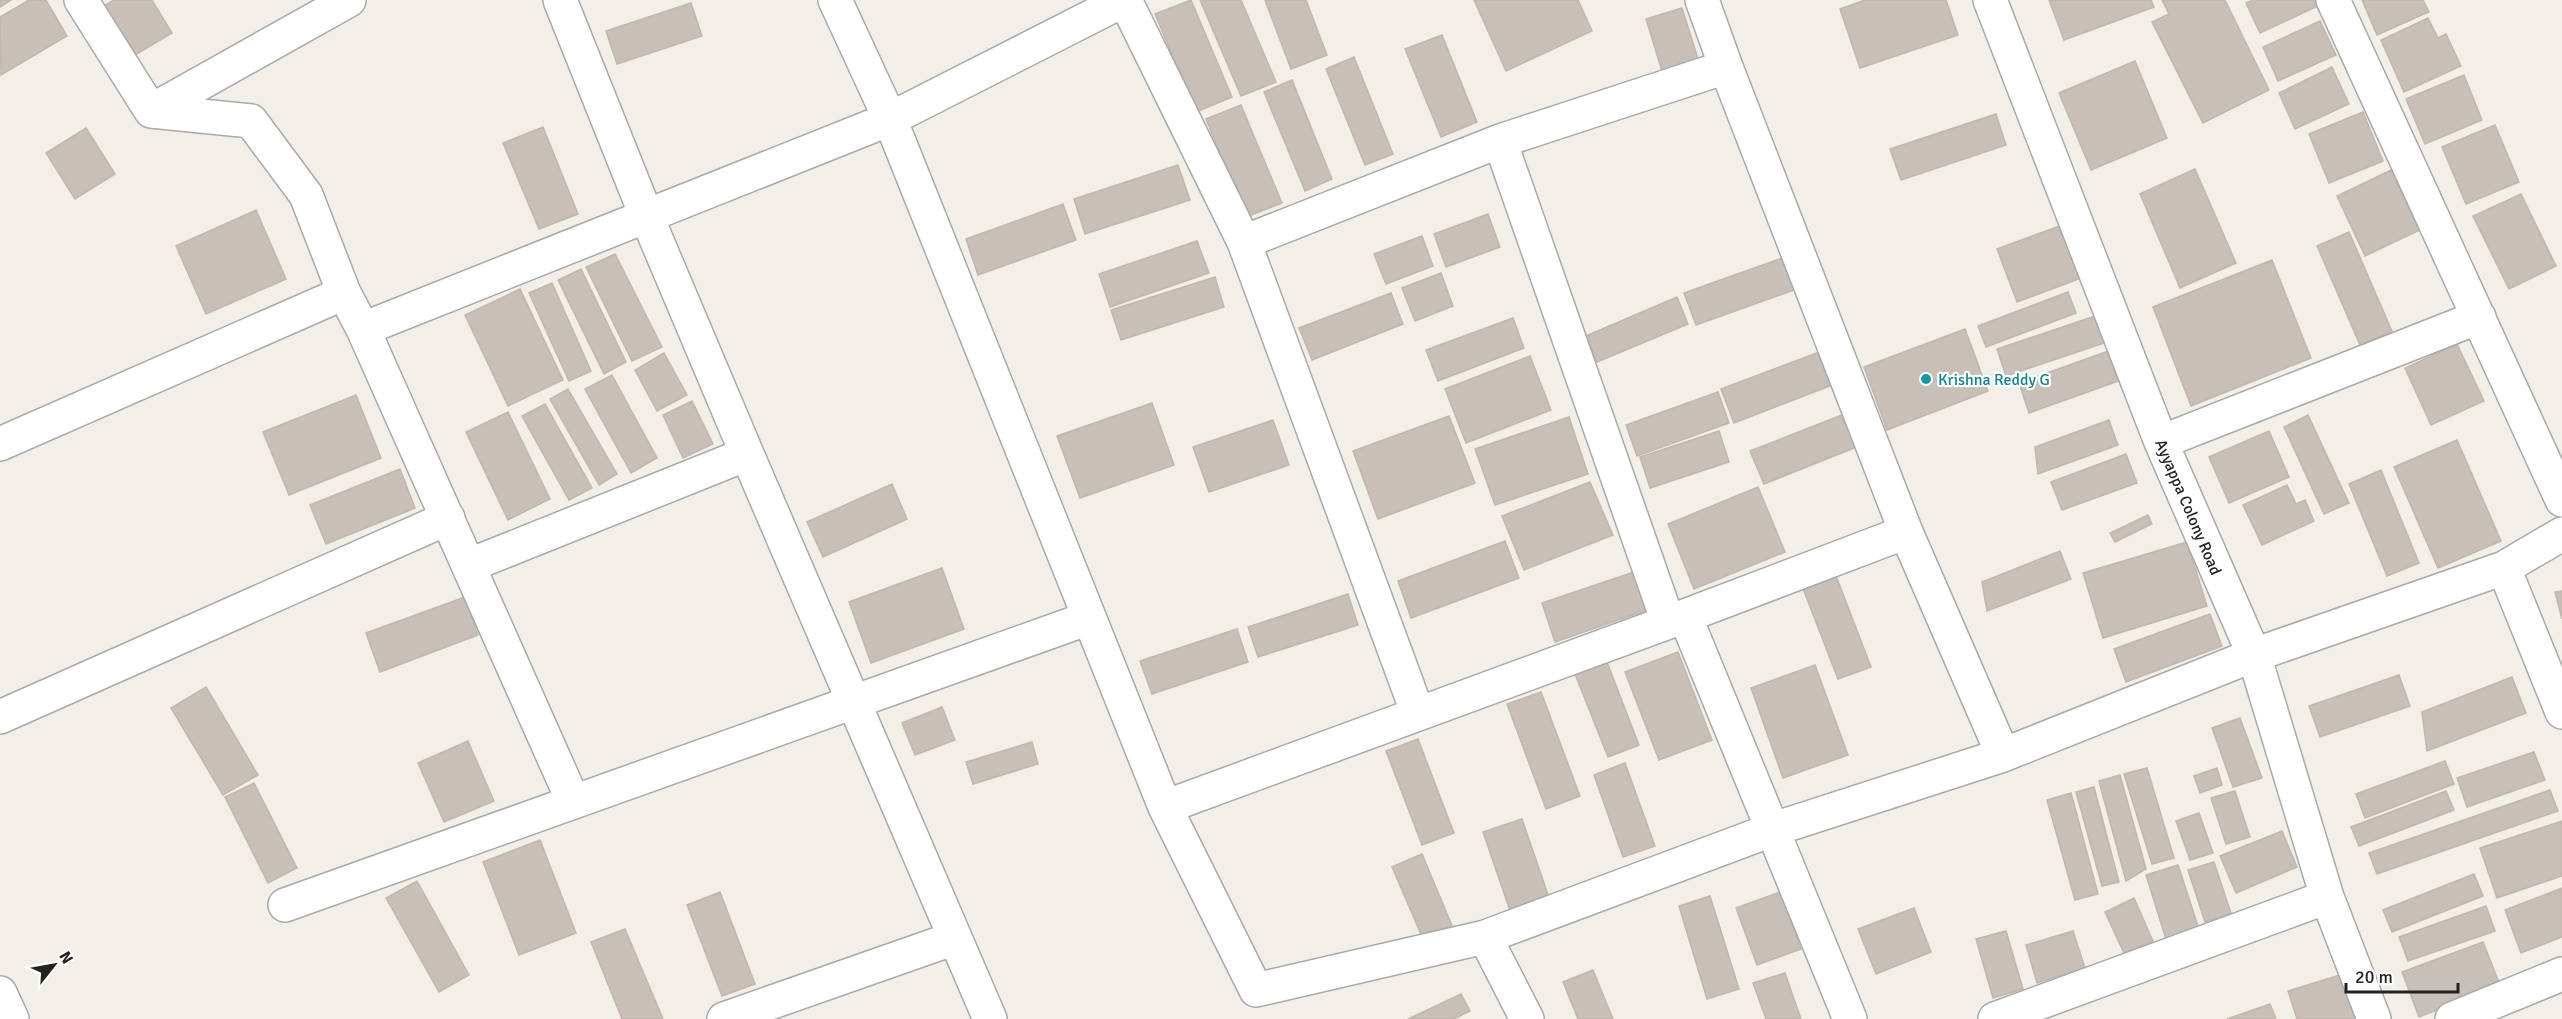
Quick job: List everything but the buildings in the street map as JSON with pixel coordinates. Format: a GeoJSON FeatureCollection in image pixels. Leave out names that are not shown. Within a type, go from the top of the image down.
{"type":"FeatureCollection","features":[{"type":"Feature","properties":{"kind":"street"},"geometry":{"type":"LineString","coordinates":[[81,0],[152,111]]}},
{"type":"Feature","properties":{"kind":"street"},"geometry":{"type":"LineString","coordinates":[[152,111],[349,0]]}},
{"type":"Feature","properties":{"kind":"street"},"geometry":{"type":"LineString","coordinates":[[560,0],[646,215],[990,1019]]}},
{"type":"Feature","properties":{"kind":"street"},"geometry":{"type":"LineString","coordinates":[[835,0],[890,120],[1165,807],[1256,990],[1485,937],[1773,829],[2003,755],[2254,655],[2504,568],[2562,534]]}},
{"type":"Feature","properties":{"kind":"street"},"geometry":{"type":"LineString","coordinates":[[363,329],[890,120],[1124,0],[1244,242],[1418,714]]}},
{"type":"Feature","properties":{"kind":"street"},"geometry":{"type":"LineString","coordinates":[[1702,0],[1906,532],[2003,755]]}},
{"type":"Feature","properties":{"kind":"street","name":"Ayyappa Colony Road"},"geometry":{"type":"LineString","coordinates":[[1990,0],[2161,442],[2254,655],[2327,897],[2374,1019]]}},
{"type":"Feature","properties":{"kind":"street"},"geometry":{"type":"LineString","coordinates":[[2333,0],[2562,500]]}},
{"type":"Feature","properties":{"kind":"street"},"geometry":{"type":"LineString","coordinates":[[1244,242],[1500,141],[1726,67]]}},
{"type":"Feature","properties":{"kind":"street"},"geometry":{"type":"LineString","coordinates":[[152,111],[251,121],[306,195],[344,292],[470,565],[573,801]]}},
{"type":"Feature","properties":{"kind":"street"},"geometry":{"type":"LineString","coordinates":[[1500,141],[1677,619],[1773,829],[1850,1019]]}},
{"type":"Feature","properties":{"kind":"street"},"geometry":{"type":"LineString","coordinates":[[0,444],[344,292]]}},
{"type":"Feature","properties":{"kind":"street"},"geometry":{"type":"LineString","coordinates":[[2161,442],[2479,317]]}},
{"type":"Feature","properties":{"kind":"street"},"geometry":{"type":"LineString","coordinates":[[470,565],[747,454]]}},
{"type":"Feature","properties":{"kind":"street"},"geometry":{"type":"LineString","coordinates":[[0,717],[448,518]]}},
{"type":"Feature","properties":{"kind":"street"},"geometry":{"type":"LineString","coordinates":[[1165,807],[1677,619],[1906,532]]}},
{"type":"Feature","properties":{"kind":"street"},"geometry":{"type":"LineString","coordinates":[[2504,568],[2562,712]]}},
{"type":"Feature","properties":{"kind":"street"},"geometry":{"type":"LineString","coordinates":[[285,905],[1089,618]]}},
{"type":"Feature","properties":{"kind":"street"},"geometry":{"type":"LineString","coordinates":[[1995,1019],[2327,897]]}},
{"type":"Feature","properties":{"kind":"street"},"geometry":{"type":"LineString","coordinates":[[1485,937],[1527,1019]]}},
{"type":"Feature","properties":{"kind":"street"},"geometry":{"type":"LineString","coordinates":[[724,1019],[955,938]]}},
{"type":"Feature","properties":{"kind":"street"},"geometry":{"type":"LineString","coordinates":[[2452,1019],[2562,974]]}},
{"type":"Feature","properties":{"kind":"street"},"geometry":{"type":"LineString","coordinates":[[0,993],[12,1019]]}},
{"type":"Feature","properties":{"kind":"place","name":"Krishna Reddy G"},"geometry":{"type":"Point","coordinates":[1926,379]}}]}
